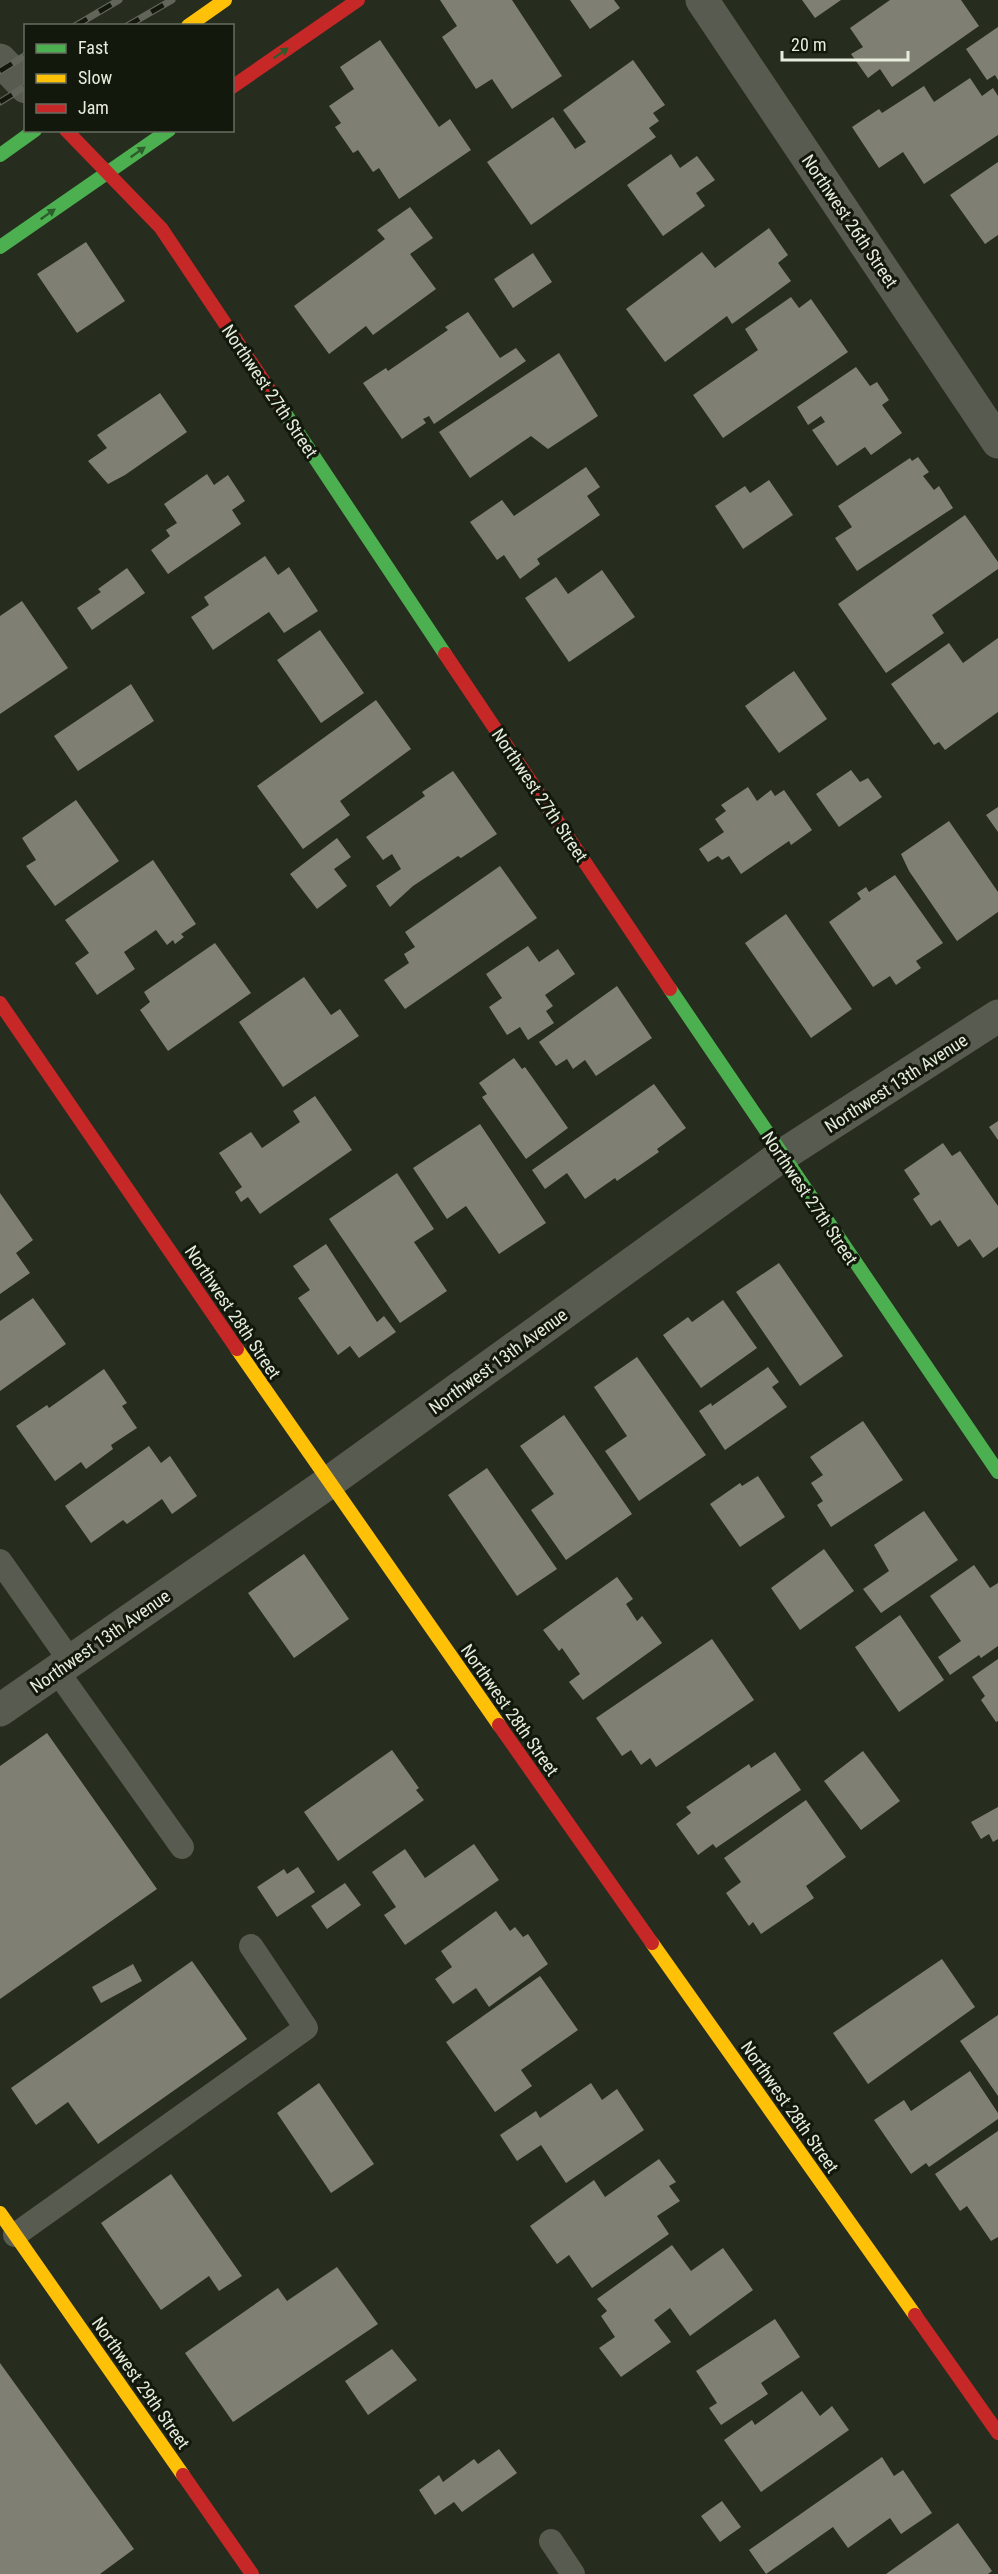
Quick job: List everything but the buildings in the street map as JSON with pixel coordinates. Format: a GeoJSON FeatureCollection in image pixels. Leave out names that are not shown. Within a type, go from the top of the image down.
{"type":"FeatureCollection","features":[{"type":"Feature","properties":{"kind":"street"},"geometry":{"type":"LineString","coordinates":[[191,24],[225,0]]}},
{"type":"Feature","properties":{"kind":"street"},"geometry":{"type":"LineString","coordinates":[[234,86],[358,0]]}},
{"type":"Feature","properties":{"kind":"street","name":"Northwest 26th Street"},"geometry":{"type":"LineString","coordinates":[[702,0],[998,442]]}},
{"type":"Feature","properties":{"kind":"street"},"geometry":{"type":"LineString","coordinates":[[0,60],[24,85]]}},
{"type":"Feature","properties":{"kind":"street"},"geometry":{"type":"LineString","coordinates":[[0,155],[32,132]]}},
{"type":"Feature","properties":{"kind":"street","name":"Northwest 27th Street"},"geometry":{"type":"LineString","coordinates":[[68,132],[106,174],[161,228],[781,1156],[998,1472]]}},
{"type":"Feature","properties":{"kind":"street"},"geometry":{"type":"LineString","coordinates":[[0,247],[166,132]]}},
{"type":"Feature","properties":{"kind":"street","name":"Northwest 28th Street"},"geometry":{"type":"LineString","coordinates":[[0,1004],[328,1483],[998,2433]]}},
{"type":"Feature","properties":{"kind":"street","name":"Northwest 13th Avenue"},"geometry":{"type":"LineString","coordinates":[[0,1710],[328,1483],[781,1156],[998,1016]]}},
{"type":"Feature","properties":{"kind":"street","name":"Northwest 29th Street"},"geometry":{"type":"LineString","coordinates":[[0,2213],[252,2574]]}},
{"type":"Feature","properties":{"kind":"lane"},"geometry":{"type":"LineString","coordinates":[[0,1561],[64,1666],[182,1847]]}},
{"type":"Feature","properties":{"kind":"lane"},"geometry":{"type":"LineString","coordinates":[[15,2235],[306,2028],[251,1946]]}},
{"type":"Feature","properties":{"kind":"lane"},"geometry":{"type":"LineString","coordinates":[[551,2541],[573,2574]]}},
{"type":"Feature","properties":{"kind":"railway"},"geometry":{"type":"LineString","coordinates":[[78,24],[119,0]]}},
{"type":"Feature","properties":{"kind":"railway"},"geometry":{"type":"LineString","coordinates":[[130,24],[172,0]]}},
{"type":"Feature","properties":{"kind":"railway"},"geometry":{"type":"LineString","coordinates":[[0,71],[24,56]]}},
{"type":"Feature","properties":{"kind":"railway"},"geometry":{"type":"LineString","coordinates":[[0,102],[24,87]]}},
{"type":"Feature","properties":{"kind":"traffic: fast"},"geometry":{"type":"LineString","coordinates":[[0,155],[32,132]]}},
{"type":"Feature","properties":{"kind":"traffic: fast"},"geometry":{"type":"LineString","coordinates":[[0,247],[166,132]]}},
{"type":"Feature","properties":{"kind":"traffic: fast"},"geometry":{"type":"LineString","coordinates":[[283,410],[445,654]]}},
{"type":"Feature","properties":{"kind":"traffic: fast"},"geometry":{"type":"LineString","coordinates":[[670,989],[998,1472]]}},
{"type":"Feature","properties":{"kind":"traffic: slow"},"geometry":{"type":"LineString","coordinates":[[191,24],[225,0]]}},
{"type":"Feature","properties":{"kind":"traffic: slow"},"geometry":{"type":"LineString","coordinates":[[237,1349],[499,1725]]}},
{"type":"Feature","properties":{"kind":"traffic: slow"},"geometry":{"type":"LineString","coordinates":[[652,1943],[915,2315]]}},
{"type":"Feature","properties":{"kind":"traffic: slow"},"geometry":{"type":"LineString","coordinates":[[0,2213],[183,2475]]}},
{"type":"Feature","properties":{"kind":"traffic: jam"},"geometry":{"type":"LineString","coordinates":[[234,86],[358,0]]}},
{"type":"Feature","properties":{"kind":"traffic: jam"},"geometry":{"type":"LineString","coordinates":[[68,132],[161,228],[283,410]]}},
{"type":"Feature","properties":{"kind":"traffic: jam"},"geometry":{"type":"LineString","coordinates":[[445,654],[670,989]]}},
{"type":"Feature","properties":{"kind":"traffic: jam"},"geometry":{"type":"LineString","coordinates":[[0,1003],[237,1349]]}},
{"type":"Feature","properties":{"kind":"traffic: jam"},"geometry":{"type":"LineString","coordinates":[[499,1725],[652,1943]]}},
{"type":"Feature","properties":{"kind":"traffic: jam"},"geometry":{"type":"LineString","coordinates":[[915,2315],[998,2433]]}},
{"type":"Feature","properties":{"kind":"traffic: jam"},"geometry":{"type":"LineString","coordinates":[[183,2475],[252,2574]]}}]}
